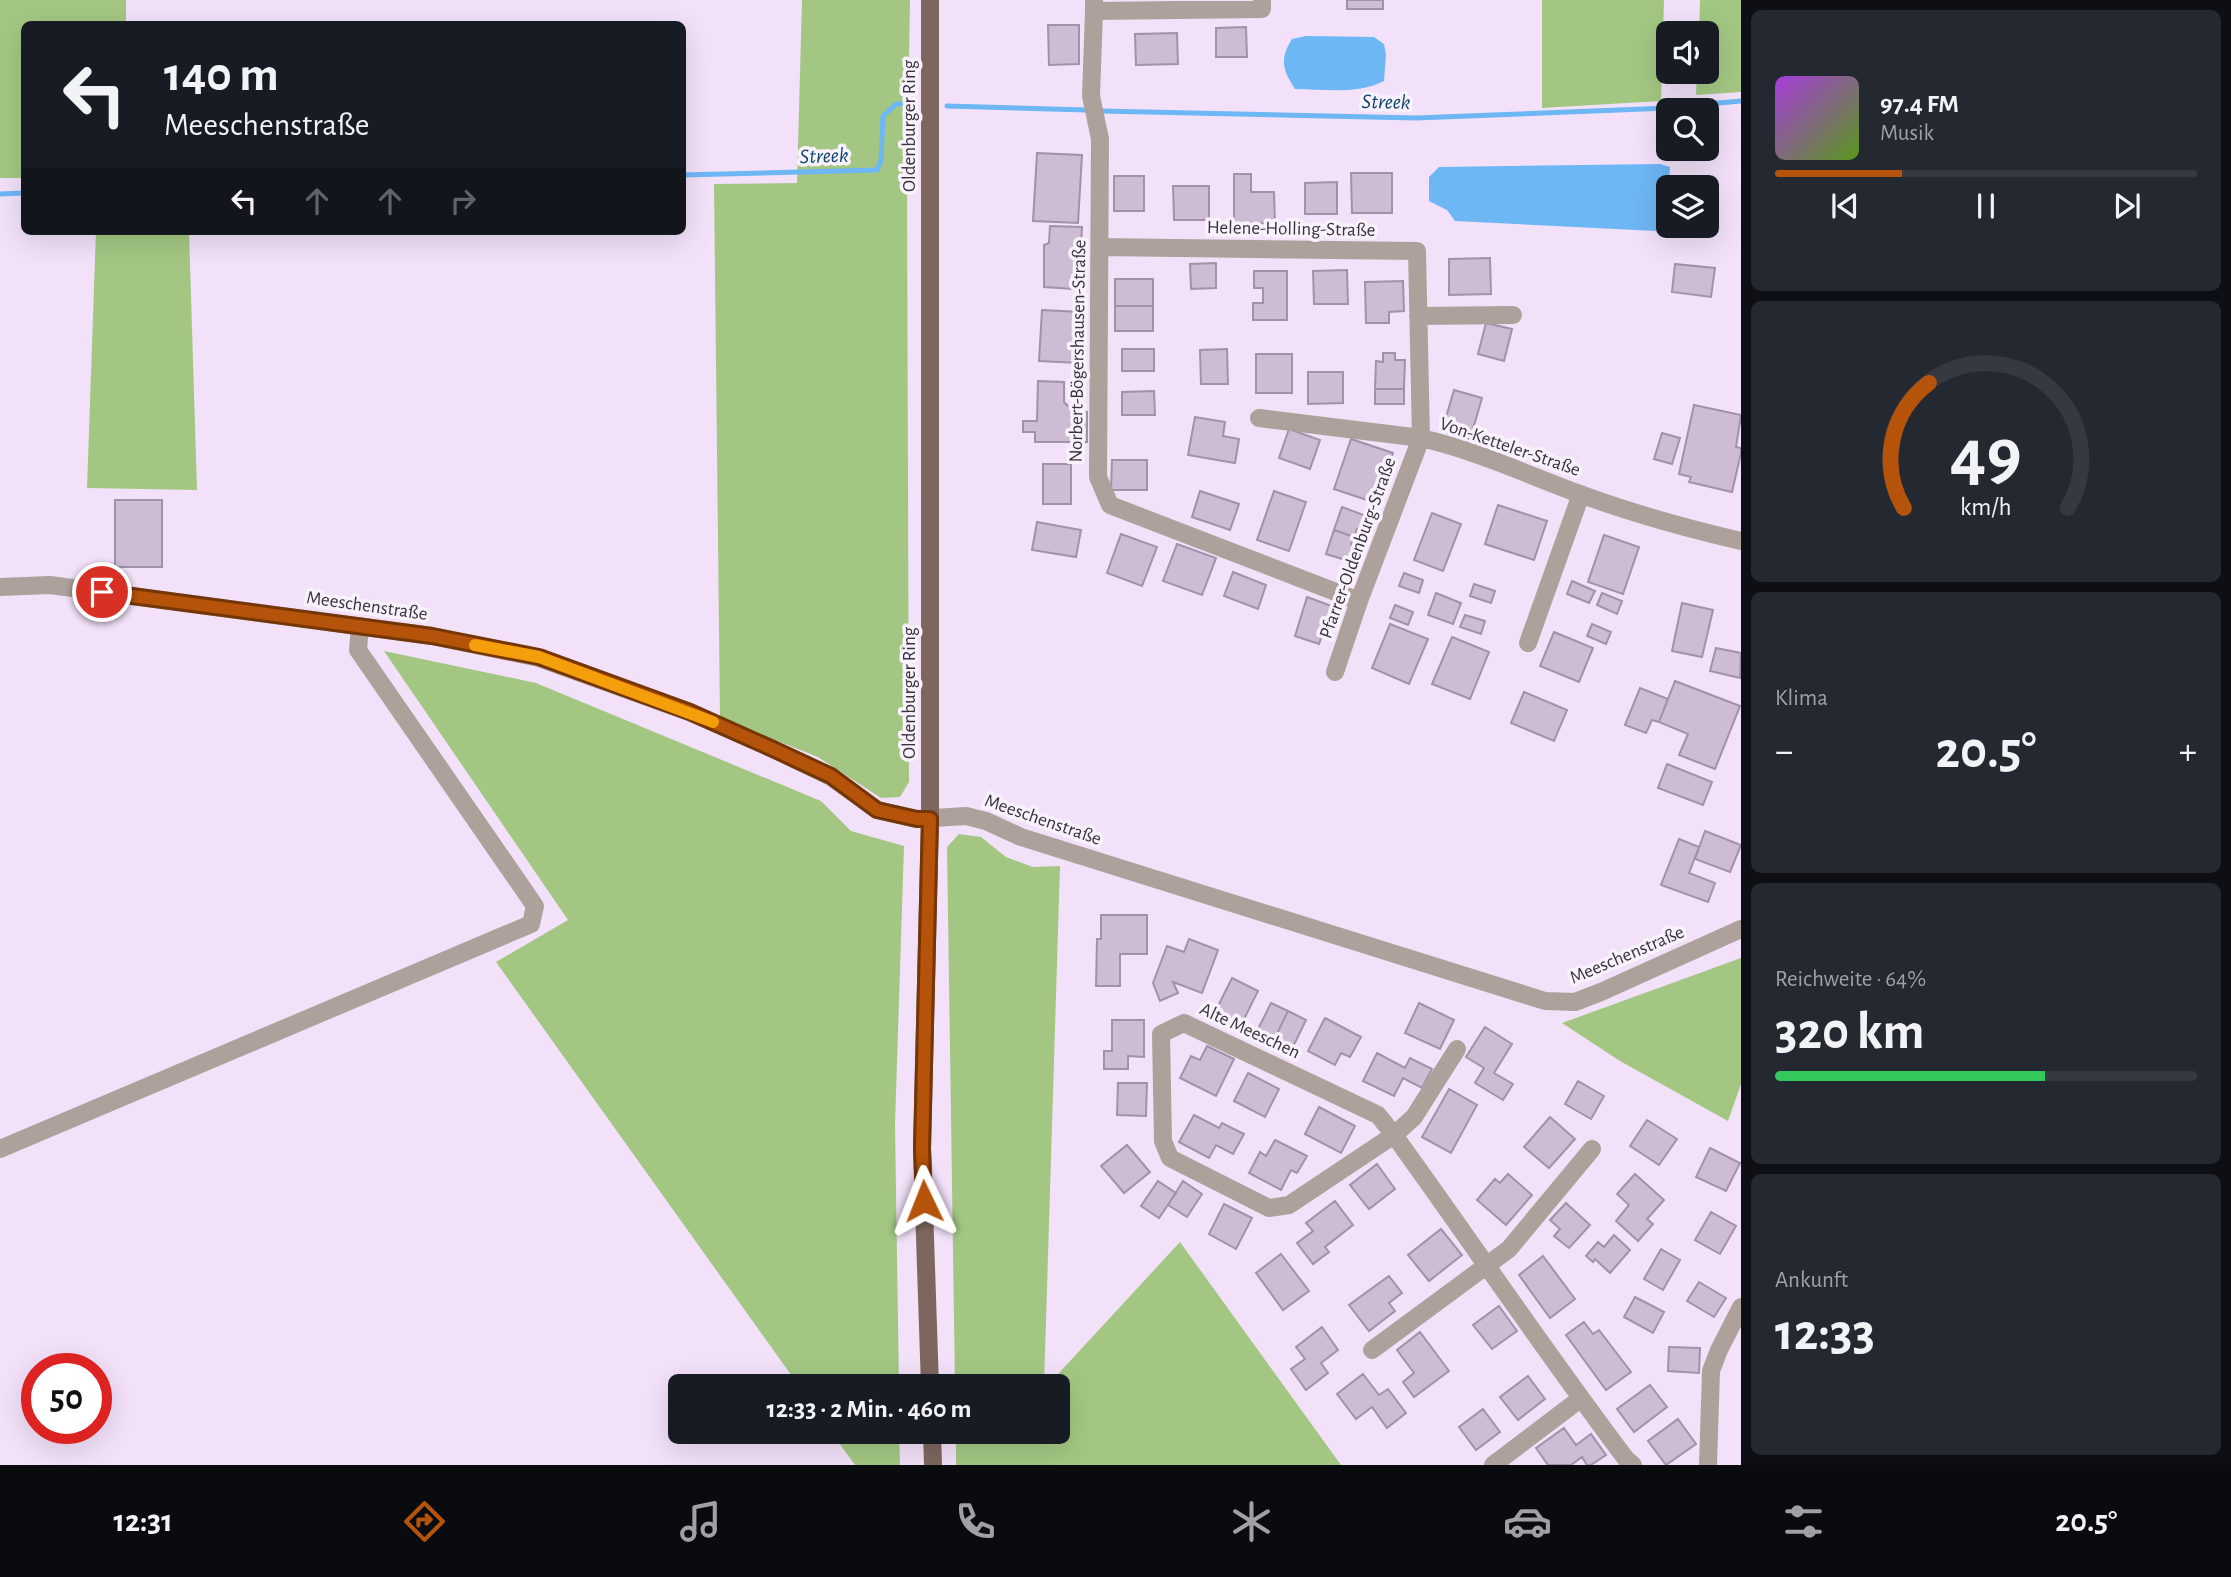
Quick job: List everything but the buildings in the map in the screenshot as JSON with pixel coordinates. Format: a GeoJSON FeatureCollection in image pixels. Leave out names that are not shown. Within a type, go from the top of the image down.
{"type":"FeatureCollection","features":[{"type":"Feature","properties":{"kind":"main road","name":"Oldenburger Ring"},"geometry":{"type":"LineString","coordinates":[[930,0],[930,819],[922,1148],[930,1374]]}},
{"type":"Feature","properties":{"kind":"main road"},"geometry":{"type":"LineString","coordinates":[[932,1444],[933,1465]]}},
{"type":"Feature","properties":{"kind":"street"},"geometry":{"type":"LineString","coordinates":[[1094,5],[1262,9],[1262,0]]}},
{"type":"Feature","properties":{"kind":"street","name":"Norbert-Bögershausen-Straße"},"geometry":{"type":"LineString","coordinates":[[1094,5],[1091,96],[1101,139],[1098,477],[1110,505],[1359,601]]}},
{"type":"Feature","properties":{"kind":"street","name":"Helene-Holling-Straße"},"geometry":{"type":"LineString","coordinates":[[1100,247],[1417,251],[1421,438]]}},
{"type":"Feature","properties":{"kind":"street"},"geometry":{"type":"LineString","coordinates":[[1418,316],[1513,315]]}},
{"type":"Feature","properties":{"kind":"street","name":"Von-Ketteler-Straße"},"geometry":{"type":"LineString","coordinates":[[1259,418],[1421,438],[1447,444],[1663,522],[1741,541]]}},
{"type":"Feature","properties":{"kind":"street","name":"Pfarrer-Oldenburg-Straße"},"geometry":{"type":"LineString","coordinates":[[1335,672],[1421,438]]}},
{"type":"Feature","properties":{"kind":"street"},"geometry":{"type":"LineString","coordinates":[[1528,643],[1581,494]]}},
{"type":"Feature","properties":{"kind":"street","name":"Meeschenstraße"},"geometry":{"type":"LineString","coordinates":[[0,587],[50,585],[432,636],[539,657],[690,712],[773,749],[831,776],[877,810],[917,819],[966,816],[986,821],[1034,842],[1545,1001],[1575,1002],[1741,929]]}},
{"type":"Feature","properties":{"kind":"street"},"geometry":{"type":"LineString","coordinates":[[0,1149],[531,924],[535,906],[358,650],[360,626]]}},
{"type":"Feature","properties":{"kind":"street","name":"Alte Meeschen"},"geometry":{"type":"LineString","coordinates":[[1394,1135],[1289,1206],[1269,1208],[1170,1158],[1163,1141],[1161,1034],[1184,1023],[1378,1115],[1394,1135],[1488,1266],[1580,1399],[1626,1460],[1633,1465]]}},
{"type":"Feature","properties":{"kind":"street"},"geometry":{"type":"LineString","coordinates":[[1394,1135],[1414,1117],[1457,1049]]}},
{"type":"Feature","properties":{"kind":"street"},"geometry":{"type":"LineString","coordinates":[[1373,1350],[1509,1249],[1592,1149]]}},
{"type":"Feature","properties":{"kind":"street"},"geometry":{"type":"LineString","coordinates":[[1708,1465],[1710,1371],[1741,1307]]}},
{"type":"Feature","properties":{"kind":"street"},"geometry":{"type":"LineString","coordinates":[[1493,1465],[1580,1399]]}},
{"type":"Feature","properties":{"kind":"green space"},"geometry":{"type":"Polygon","coordinates":[[[0,0],[126,0],[126,21],[21,21],[21,178],[0,178],[0,0]]]}},
{"type":"Feature","properties":{"kind":"green space"},"geometry":{"type":"Polygon","coordinates":[[[802,0],[910,0],[907,181],[909,782],[900,797],[881,798],[818,757],[720,718],[714,184],[797,183],[802,0]]]}},
{"type":"Feature","properties":{"kind":"green space"},"geometry":{"type":"Polygon","coordinates":[[[1542,0],[1664,0],[1663,21],[1656,21],[1656,84],[1662,84],[1661,98],[1656,98],[1656,101],[1542,108],[1542,0]]]}},
{"type":"Feature","properties":{"kind":"green space"},"geometry":{"type":"Polygon","coordinates":[[[1700,0],[1741,0],[1741,92],[1696,95],[1696,84],[1719,84],[1719,21],[1699,21],[1700,0]]]}},
{"type":"Feature","properties":{"kind":"green space"},"geometry":{"type":"Polygon","coordinates":[[[96,235],[189,235],[197,490],[87,488],[96,235]]]}},
{"type":"Feature","properties":{"kind":"green space"},"geometry":{"type":"Polygon","coordinates":[[[384,651],[536,683],[821,801],[851,831],[904,846],[895,1124],[899,1374],[790,1374],[496,962],[568,920],[384,651]]]}},
{"type":"Feature","properties":{"kind":"green space"},"geometry":{"type":"Polygon","coordinates":[[[959,834],[981,837],[1006,857],[1033,867],[1060,866],[1044,1374],[955,1374],[947,847],[959,834]]]}},
{"type":"Feature","properties":{"kind":"green space"},"geometry":{"type":"Polygon","coordinates":[[[1741,958],[1741,1084],[1728,1121],[1620,1061],[1562,1023],[1741,958]]]}},
{"type":"Feature","properties":{"kind":"green space"},"geometry":{"type":"Polygon","coordinates":[[[1180,1242],[1341,1465],[956,1465],[956,1444],[1070,1444],[1070,1374],[1058,1374],[1180,1242]]]}},
{"type":"Feature","properties":{"kind":"green space"},"geometry":{"type":"Polygon","coordinates":[[[840,1444],[899,1444],[900,1465],[855,1465],[840,1444]]]}},
{"type":"Feature","properties":{"kind":"water"},"geometry":{"type":"Polygon","coordinates":[[[1306,36],[1374,37],[1384,44],[1384,81],[1351,90],[1295,89],[1285,71],[1285,53],[1292,39],[1306,36]]]}},
{"type":"Feature","properties":{"kind":"water"},"geometry":{"type":"Polygon","coordinates":[[[1660,164],[1670,167],[1670,175],[1656,175],[1656,231],[1455,221],[1447,210],[1429,201],[1429,177],[1439,167],[1660,164]]]}},
{"type":"Feature","properties":{"kind":"waterway","name":"Streek"},"geometry":{"type":"LineString","coordinates":[[1719,103],[1741,101]]}},
{"type":"Feature","properties":{"kind":"waterway","name":"Streek"},"geometry":{"type":"LineString","coordinates":[[686,175],[877,170],[881,160],[883,116],[896,104],[914,104]]}},
{"type":"Feature","properties":{"kind":"waterway","name":"Streek"},"geometry":{"type":"LineString","coordinates":[[947,106],[1086,110]]}},
{"type":"Feature","properties":{"kind":"waterway","name":"Streek"},"geometry":{"type":"LineString","coordinates":[[1101,111],[1416,118],[1656,109]]}},
{"type":"Feature","properties":{"kind":"waterway","name":"Streek"},"geometry":{"type":"LineString","coordinates":[[0,194],[21,193]]}},
{"type":"Feature","properties":{"kind":"slow traffic"},"geometry":{"type":"LineString","coordinates":[[475,645],[539,657],[713,722]]}},
{"type":"Feature","properties":{"kind":"route"},"geometry":{"type":"LineString","coordinates":[[102,592],[432,636],[539,657],[690,712],[773,749],[831,776],[877,810],[895,816],[930,819],[922,1148],[924,1201]]}}]}
